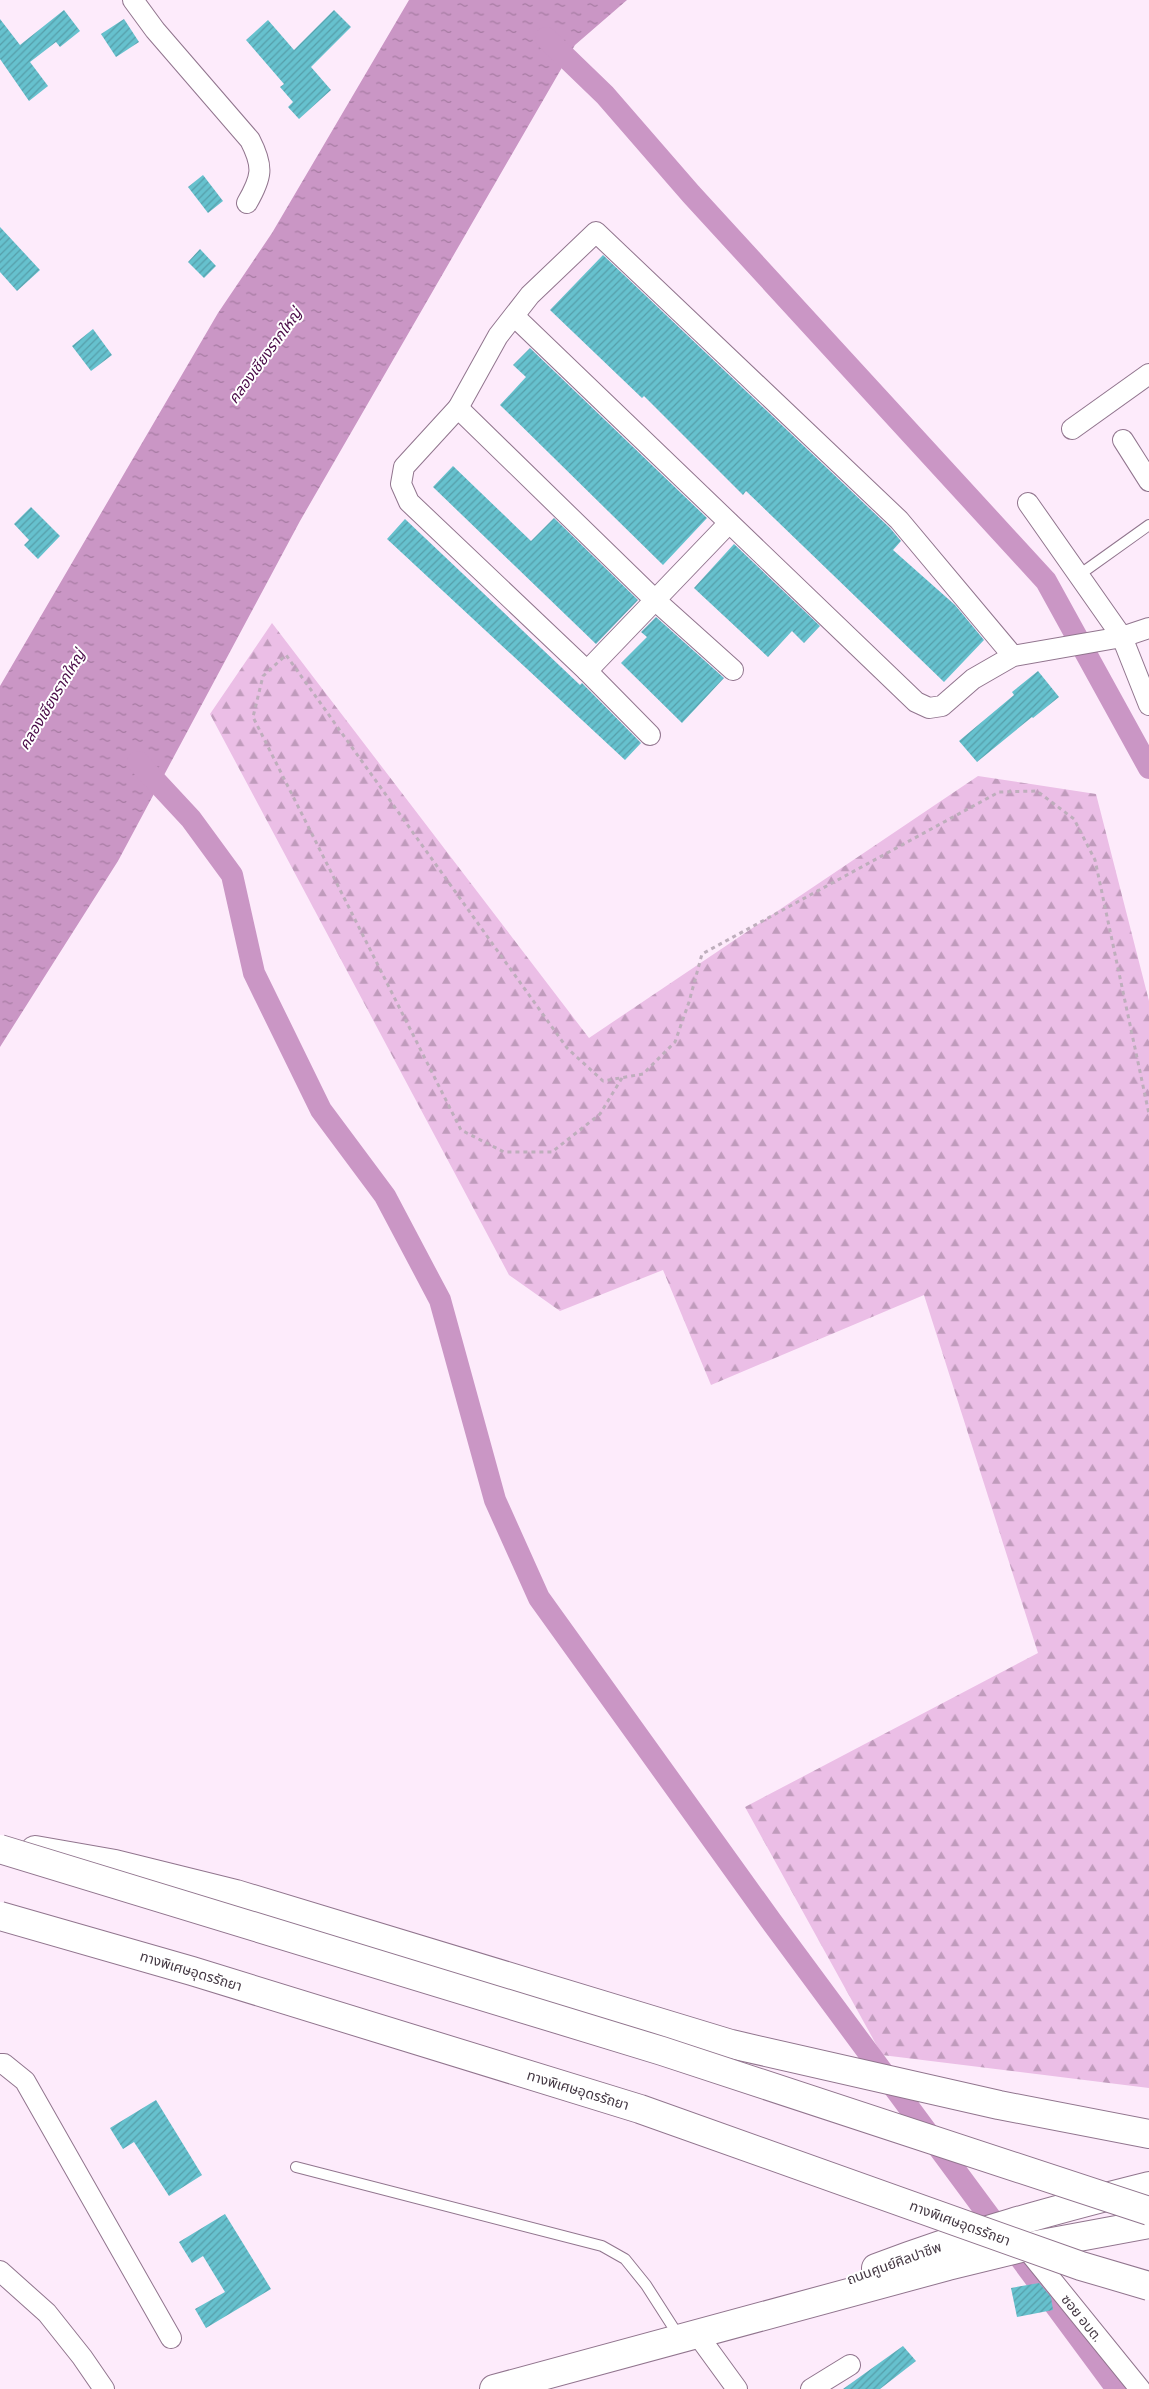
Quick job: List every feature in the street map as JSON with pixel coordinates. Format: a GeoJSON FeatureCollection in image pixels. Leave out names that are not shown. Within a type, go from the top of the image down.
{"type":"FeatureCollection","features":[{"type":"Feature","properties":{"kind":"main road"},"geometry":{"type":"LineString","coordinates":[[0,1845],[115,1864],[236,1894],[731,2044],[999,2105],[1149,2134]]}},
{"type":"Feature","properties":{"kind":"main road"},"geometry":{"type":"LineString","coordinates":[[0,1849],[662,2051],[1149,2211]]}},
{"type":"Feature","properties":{"kind":"main road","name":"ทางพิเศษอุดรรัถยา"},"geometry":{"type":"LineString","coordinates":[[0,1916],[192,1971],[640,2109],[1081,2266],[1149,2286]]}},
{"type":"Feature","properties":{"kind":"main road","name":"ถนนศูนย์ศิลปาชีพ"},"geometry":{"type":"LineString","coordinates":[[757,2317],[879,2267],[951,2242],[1050,2211],[1149,2186]]}},
{"type":"Feature","properties":{"kind":"main road","name":"ถนนศูนย์ศิลปาชีพ"},"geometry":{"type":"LineString","coordinates":[[494,2389],[757,2317],[1025,2248],[1149,2224]]}},
{"type":"Feature","properties":{"kind":"main road"},"geometry":{"type":"LineString","coordinates":[[1081,2266],[1149,2293]]}},
{"type":"Feature","properties":{"kind":"street"},"geometry":{"type":"LineString","coordinates":[[133,0],[155,30],[250,140],[258,156],[261,173],[248,203]]}},
{"type":"Feature","properties":{"kind":"street"},"geometry":{"type":"LineString","coordinates":[[650,735],[587,671],[409,502],[401,484],[404,467],[458,408],[498,336],[530,294],[596,232],[899,520],[1013,656]]}},
{"type":"Feature","properties":{"kind":"street"},"geometry":{"type":"LineString","coordinates":[[514,316],[916,702],[929,708],[942,706],[973,679],[1013,656],[1122,637],[1149,628]]}},
{"type":"Feature","properties":{"kind":"street"},"geometry":{"type":"LineString","coordinates":[[1072,429],[1149,374]]}},
{"type":"Feature","properties":{"kind":"street"},"geometry":{"type":"LineString","coordinates":[[458,408],[655,600],[733,670]]}},
{"type":"Feature","properties":{"kind":"street"},"geometry":{"type":"LineString","coordinates":[[1123,440],[1149,480]]}},
{"type":"Feature","properties":{"kind":"street"},"geometry":{"type":"LineString","coordinates":[[1028,503],[1122,637],[1149,705]]}},
{"type":"Feature","properties":{"kind":"street"},"geometry":{"type":"LineString","coordinates":[[587,671],[729,523]]}},
{"type":"Feature","properties":{"kind":"street"},"geometry":{"type":"LineString","coordinates":[[0,2064],[4,2064],[25,2081],[171,2338]]}},
{"type":"Feature","properties":{"kind":"street","name":"ซอย อบต."},"geometry":{"type":"LineString","coordinates":[[1025,2248],[1140,2389]]}},
{"type":"Feature","properties":{"kind":"street"},"geometry":{"type":"LineString","coordinates":[[0,2272],[47,2313],[82,2357],[104,2389]]}},
{"type":"Feature","properties":{"kind":"street"},"geometry":{"type":"LineString","coordinates":[[688,2337],[736,2389]]}},
{"type":"Feature","properties":{"kind":"street"},"geometry":{"type":"LineString","coordinates":[[811,2389],[850,2365]]}},
{"type":"Feature","properties":{"kind":"lane"},"geometry":{"type":"LineString","coordinates":[[1079,575],[1149,525]]}},
{"type":"Feature","properties":{"kind":"lane"},"geometry":{"type":"LineString","coordinates":[[296,2167],[602,2246],[625,2260],[688,2337]]}},
{"type":"Feature","properties":{"kind":"path"},"geometry":{"type":"LineString","coordinates":[[622,1078],[600,1114],[552,1152],[504,1152],[461,1130],[253,717],[262,676],[286,655],[567,1048],[603,1081],[642,1074],[675,1042],[689,1002],[702,954],[999,792],[1037,791],[1074,819],[1094,860],[1149,1114]]}},
{"type":"Feature","properties":{"kind":"green space"},"geometry":{"type":"Polygon","coordinates":[[[272,623],[589,1038],[978,776],[1096,794],[1149,1001],[1149,2088],[882,2055],[745,1807],[1038,1653],[924,1295],[711,1385],[663,1270],[560,1311],[509,1275],[210,714],[272,623]]]}},
{"type":"Feature","properties":{"kind":"water","name":"คลองเชียงรากใหญ่"},"geometry":{"type":"Polygon","coordinates":[[[409,0],[627,0],[575,45],[300,521],[118,861],[0,1047],[0,686],[218,313],[272,233],[409,0]]]}},
{"type":"Feature","properties":{"kind":"building"},"geometry":{"type":"Polygon","coordinates":[[[64,10],[80,31],[60,47],[56,42],[30,62],[48,86],[29,101],[0,59],[0,19],[20,45],[64,10]]]}},
{"type":"Feature","properties":{"kind":"building"},"geometry":{"type":"Polygon","coordinates":[[[334,10],[351,27],[311,67],[331,90],[299,119],[288,107],[293,102],[280,87],[284,84],[246,40],[268,20],[294,50],[334,10]]]}},
{"type":"Feature","properties":{"kind":"building"},"geometry":{"type":"Polygon","coordinates":[[[124,19],[139,42],[116,57],[101,34],[124,19]]]}},
{"type":"Feature","properties":{"kind":"building"},"geometry":{"type":"Polygon","coordinates":[[[203,175],[223,201],[208,213],[188,187],[203,175]]]}},
{"type":"Feature","properties":{"kind":"building"},"geometry":{"type":"Polygon","coordinates":[[[0,227],[40,270],[17,291],[0,272],[0,227]]]}},
{"type":"Feature","properties":{"kind":"building"},"geometry":{"type":"Polygon","coordinates":[[[200,249],[216,266],[204,278],[188,262],[200,249]]]}},
{"type":"Feature","properties":{"kind":"building"},"geometry":{"type":"Polygon","coordinates":[[[603,255],[890,528],[901,541],[893,550],[955,605],[984,640],[944,682],[746,491],[743,495],[644,396],[642,398],[550,310],[603,255]]]}},
{"type":"Feature","properties":{"kind":"building"},"geometry":{"type":"Polygon","coordinates":[[[93,329],[112,355],[91,371],[72,346],[93,329]]]}},
{"type":"Feature","properties":{"kind":"building"},"geometry":{"type":"Polygon","coordinates":[[[530,348],[707,518],[663,565],[500,405],[526,377],[513,365],[530,348]]]}},
{"type":"Feature","properties":{"kind":"building"},"geometry":{"type":"Polygon","coordinates":[[[453,466],[531,541],[554,518],[638,600],[596,644],[433,487],[453,466]]]}},
{"type":"Feature","properties":{"kind":"building"},"geometry":{"type":"Polygon","coordinates":[[[31,507],[60,536],[38,559],[24,545],[29,540],[14,524],[31,507]]]}},
{"type":"Feature","properties":{"kind":"building"},"geometry":{"type":"Polygon","coordinates":[[[405,519],[580,685],[582,683],[641,743],[625,760],[387,539],[405,519]]]}},
{"type":"Feature","properties":{"kind":"building"},"geometry":{"type":"Polygon","coordinates":[[[734,544],[820,626],[804,643],[792,631],[768,657],[694,588],[734,544]]]}},
{"type":"Feature","properties":{"kind":"building"},"geometry":{"type":"Polygon","coordinates":[[[656,617],[724,678],[682,723],[621,663],[647,637],[641,632],[656,617]]]}},
{"type":"Feature","properties":{"kind":"building"},"geometry":{"type":"Polygon","coordinates":[[[1038,671],[1059,697],[977,762],[959,741],[1014,695],[1012,692],[1038,671]]]}},
{"type":"Feature","properties":{"kind":"building"},"geometry":{"type":"Polygon","coordinates":[[[156,2100],[202,2175],[169,2196],[134,2142],[123,2149],[110,2128],[156,2100]]]}},
{"type":"Feature","properties":{"kind":"building"},"geometry":{"type":"Polygon","coordinates":[[[225,2214],[271,2289],[206,2328],[195,2309],[225,2292],[203,2256],[192,2263],[179,2242],[225,2214]]]}},
{"type":"Feature","properties":{"kind":"building"},"geometry":{"type":"Polygon","coordinates":[[[1039,2283],[1051,2297],[1053,2310],[1017,2317],[1011,2288],[1039,2283]]]}},
{"type":"Feature","properties":{"kind":"building"},"geometry":{"type":"Polygon","coordinates":[[[903,2346],[916,2361],[880,2389],[843,2389],[903,2346]]]}},
{"type":"Feature","properties":{"kind":"waterway"},"geometry":{"type":"LineString","coordinates":[[546,38],[605,95],[691,194],[1046,581],[1149,768]]}},
{"type":"Feature","properties":{"kind":"waterway"},"geometry":{"type":"LineString","coordinates":[[138,762],[191,819],[232,875],[254,973],[321,1110],[385,1196],[440,1300],[495,1500],[539,1598],[771,1921],[1117,2389]]}}]}
